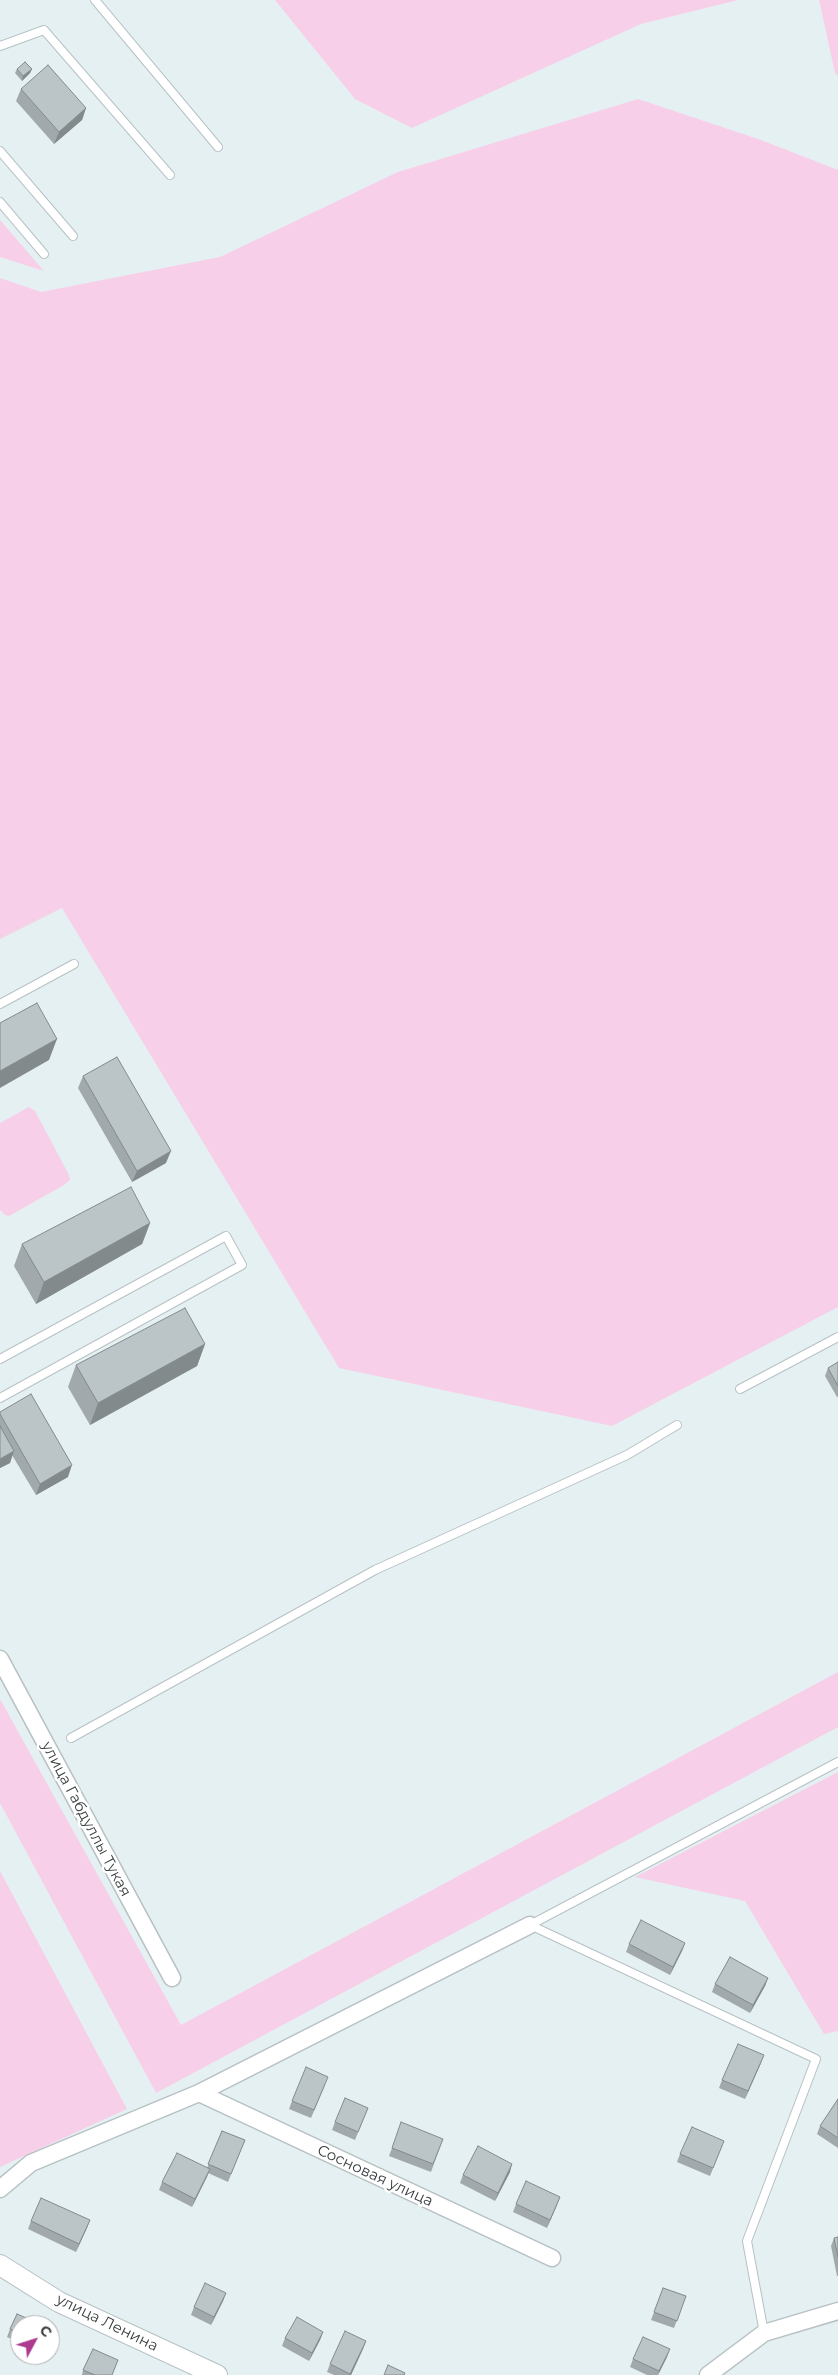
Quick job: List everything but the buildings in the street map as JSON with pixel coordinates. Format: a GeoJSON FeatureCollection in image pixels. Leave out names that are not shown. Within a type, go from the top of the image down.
{"type":"FeatureCollection","features":[{"type":"Feature","properties":{"kind":"street","name":"улица Габдуллы Тукая"},"geometry":{"type":"LineString","coordinates":[[0,1659],[172,1978]]}},
{"type":"Feature","properties":{"kind":"street"},"geometry":{"type":"LineString","coordinates":[[0,2189],[31,2164],[199,2093],[530,1925]]}},
{"type":"Feature","properties":{"kind":"street","name":"Сосновая улица"},"geometry":{"type":"LineString","coordinates":[[199,2093],[552,2258]]}},
{"type":"Feature","properties":{"kind":"street","name":"улица Ленина"},"geometry":{"type":"LineString","coordinates":[[0,2265],[60,2302],[217,2375]]}},
{"type":"Feature","properties":{"kind":"street"},"geometry":{"type":"LineString","coordinates":[[708,2375],[764,2333],[838,2311]]}},
{"type":"Feature","properties":{"kind":"lane"},"geometry":{"type":"LineString","coordinates":[[95,0],[218,147]]}},
{"type":"Feature","properties":{"kind":"lane"},"geometry":{"type":"LineString","coordinates":[[0,46],[44,30],[170,175]]}},
{"type":"Feature","properties":{"kind":"lane"},"geometry":{"type":"LineString","coordinates":[[0,151],[73,236]]}},
{"type":"Feature","properties":{"kind":"lane"},"geometry":{"type":"LineString","coordinates":[[0,202],[44,254]]}},
{"type":"Feature","properties":{"kind":"lane"},"geometry":{"type":"LineString","coordinates":[[0,1004],[74,964]]}},
{"type":"Feature","properties":{"kind":"lane"},"geometry":{"type":"LineString","coordinates":[[0,1359],[226,1236],[242,1264],[0,1398]]}},
{"type":"Feature","properties":{"kind":"lane"},"geometry":{"type":"LineString","coordinates":[[740,1389],[838,1337]]}},
{"type":"Feature","properties":{"kind":"lane"},"geometry":{"type":"LineString","coordinates":[[71,1738],[375,1570],[627,1456],[677,1425]]}},
{"type":"Feature","properties":{"kind":"lane"},"geometry":{"type":"LineString","coordinates":[[530,1925],[838,1762]]}},
{"type":"Feature","properties":{"kind":"lane"},"geometry":{"type":"LineString","coordinates":[[530,1925],[816,2059],[747,2241],[764,2333]]}},
{"type":"Feature","properties":{"kind":"shaded area"},"geometry":{"type":"Polygon","coordinates":[[[275,0],[738,0],[641,24],[412,128],[355,99],[275,0]]]}},
{"type":"Feature","properties":{"kind":"shaded area"},"geometry":{"type":"Polygon","coordinates":[[[819,0],[838,0],[838,76],[835,73],[819,0]]]}},
{"type":"Feature","properties":{"kind":"shaded area"},"geometry":{"type":"Polygon","coordinates":[[[638,99],[761,140],[838,170],[838,1307],[612,1426],[339,1368],[62,908],[0,939],[0,278],[41,292],[220,257],[398,172],[638,99]]]}},
{"type":"Feature","properties":{"kind":"shaded area"},"geometry":{"type":"Polygon","coordinates":[[[0,220],[44,271],[0,257],[0,220]]]}},
{"type":"Feature","properties":{"kind":"shaded area"},"geometry":{"type":"Polygon","coordinates":[[[29,1107],[35,1111],[70,1180],[9,1216],[0,1210],[0,1123],[29,1107]]]}},
{"type":"Feature","properties":{"kind":"shaded area"},"geometry":{"type":"Polygon","coordinates":[[[838,1672],[838,1727],[156,2093],[0,1803],[0,1699],[181,2025],[838,1672]]]}},
{"type":"Feature","properties":{"kind":"shaded area"},"geometry":{"type":"Polygon","coordinates":[[[838,1772],[838,2031],[824,2034],[745,1901],[635,1877],[838,1772]]]}},
{"type":"Feature","properties":{"kind":"shaded area"},"geometry":{"type":"Polygon","coordinates":[[[0,1871],[127,2109],[0,2167],[0,1871]]]}}]}
